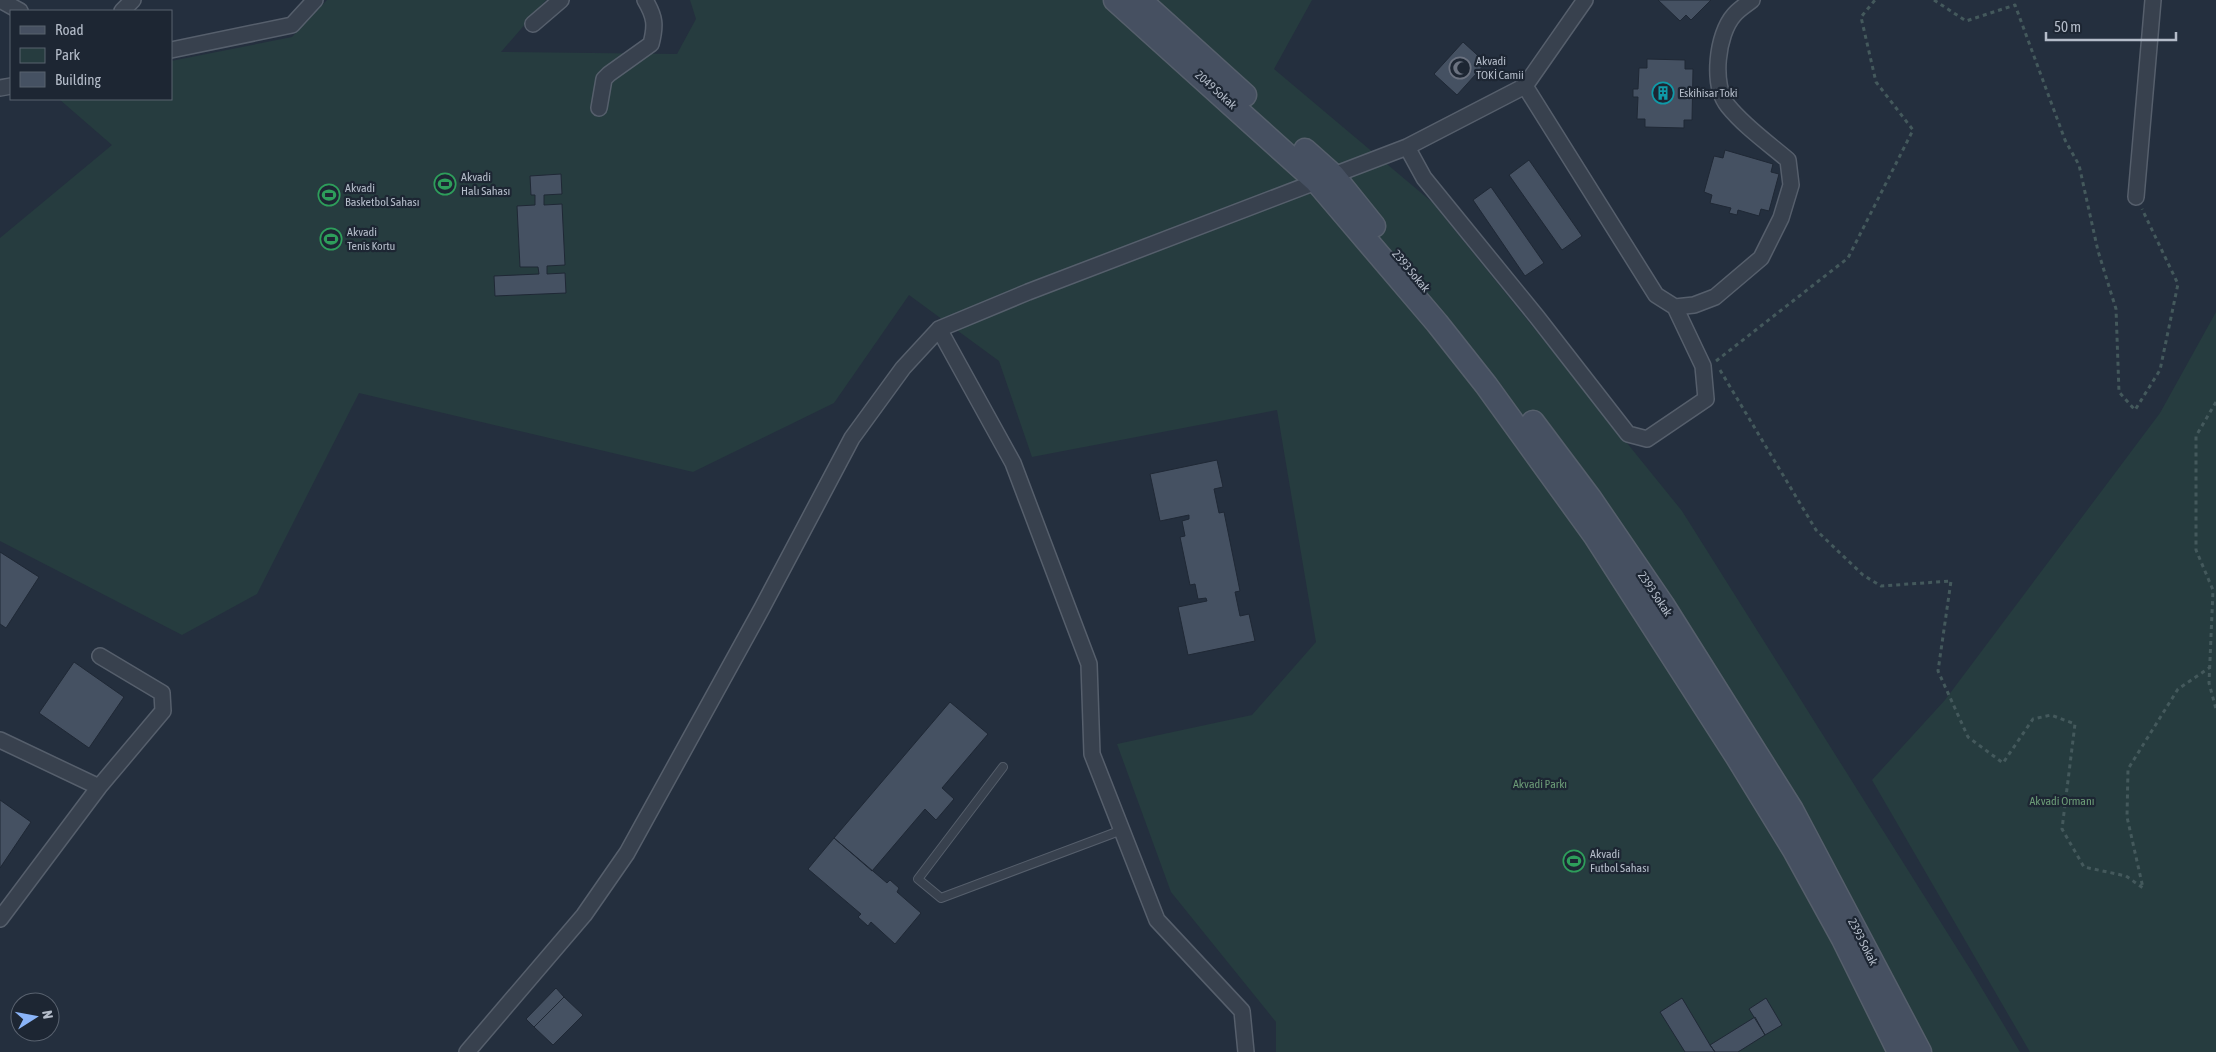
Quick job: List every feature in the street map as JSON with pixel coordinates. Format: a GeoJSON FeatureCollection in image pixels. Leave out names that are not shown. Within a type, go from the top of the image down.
{"type":"FeatureCollection","features":[{"type":"Feature","properties":{"kind":"main road","name":"2049 Sokak"},"geometry":{"type":"LineString","coordinates":[[1115,0],[1324,178]]}},
{"type":"Feature","properties":{"kind":"main road","name":"2049 Sokak"},"geometry":{"type":"LineString","coordinates":[[1140,0],[1324,178]]}},
{"type":"Feature","properties":{"kind":"main road","name":"2393 Sokak"},"geometry":{"type":"LineString","coordinates":[[1324,178],[1486,384],[1595,536],[1737,757],[1794,850],[1843,939],[1899,1052]]}},
{"type":"Feature","properties":{"kind":"main road","name":"2393 Sokak"},"geometry":{"type":"LineString","coordinates":[[1324,178],[1536,426],[1590,498],[1657,596],[1792,810],[1920,1052]]}},
{"type":"Feature","properties":{"kind":"street"},"geometry":{"type":"LineString","coordinates":[[0,0],[18,10]]}},
{"type":"Feature","properties":{"kind":"street"},"geometry":{"type":"LineString","coordinates":[[123,10],[132,0]]}},
{"type":"Feature","properties":{"kind":"street"},"geometry":{"type":"LineString","coordinates":[[172,50],[292,25],[315,0]]}},
{"type":"Feature","properties":{"kind":"street"},"geometry":{"type":"LineString","coordinates":[[533,24],[561,0]]}},
{"type":"Feature","properties":{"kind":"street"},"geometry":{"type":"LineString","coordinates":[[599,108],[604,79],[651,44],[656,28],[652,12],[645,0]]}},
{"type":"Feature","properties":{"kind":"street"},"geometry":{"type":"LineString","coordinates":[[466,1052],[584,914],[627,853],[753,625],[852,438],[903,368],[939,328],[1407,147],[1525,86],[1584,0]]}},
{"type":"Feature","properties":{"kind":"street"},"geometry":{"type":"LineString","coordinates":[[1675,307],[1694,306],[1715,298],[1761,258],[1781,218],[1791,185],[1788,160],[1726,104],[1717,76],[1718,48],[1733,16],[1752,0]]}},
{"type":"Feature","properties":{"kind":"street"},"geometry":{"type":"LineString","coordinates":[[2136,197],[2153,0]]}},
{"type":"Feature","properties":{"kind":"street"},"geometry":{"type":"LineString","coordinates":[[1407,147],[1424,178],[1537,317],[1628,434],[1647,439],[1706,399],[1704,366],[1675,307],[1656,295],[1525,86]]}},
{"type":"Feature","properties":{"kind":"street"},"geometry":{"type":"LineString","coordinates":[[939,328],[1013,463],[1089,664],[1092,754],[1156,920],[1242,1011],[1246,1052]]}},
{"type":"Feature","properties":{"kind":"street"},"geometry":{"type":"LineString","coordinates":[[3,909],[99,786],[163,711],[162,693],[100,656]]}},
{"type":"Feature","properties":{"kind":"street"},"geometry":{"type":"LineString","coordinates":[[0,740],[99,786]]}},
{"type":"Feature","properties":{"kind":"lane"},"geometry":{"type":"LineString","coordinates":[[1003,767],[918,879],[941,898],[1122,830]]}},
{"type":"Feature","properties":{"kind":"path"},"geometry":{"type":"LineString","coordinates":[[1875,0],[1861,17],[1876,82],[1913,130],[1848,258],[1715,362],[1816,530],[1863,575],[1881,586],[1951,581],[1938,671],[1968,737],[2003,763],[2033,719],[2051,716],[2075,724],[2062,829],[2084,867],[2126,876],[2143,888],[2128,817],[2128,769],[2178,689],[2210,668]]}},
{"type":"Feature","properties":{"kind":"path"},"geometry":{"type":"LineString","coordinates":[[1934,0],[1966,21],[2015,5],[2066,140],[2079,165],[2098,251],[2116,309],[2119,392],[2135,410],[2160,370],[2178,284],[2136,197]]}},
{"type":"Feature","properties":{"kind":"path"},"geometry":{"type":"LineString","coordinates":[[2216,402],[2196,436],[2196,550],[2213,590],[2209,683],[2216,709]]}},
{"type":"Feature","properties":{"kind":"green space","name":"Akvadi Parkı"},"geometry":{"type":"Polygon","coordinates":[[[327,0],[546,0],[501,52],[677,54],[696,19],[690,0],[1312,0],[1274,69],[1432,202],[1682,511],[1972,972],[2020,1052],[1276,1052],[1276,1022],[1171,892],[1117,744],[1252,715],[1316,642],[1277,410],[1032,457],[999,361],[909,295],[834,403],[693,472],[359,393],[257,594],[182,635],[0,541],[0,238],[112,145],[60,100],[172,100],[172,61],[292,37],[327,0]]]}},
{"type":"Feature","properties":{"kind":"green space","name":"Akvadi Ormanı"},"geometry":{"type":"Polygon","coordinates":[[[2216,312],[2216,1052],[2030,1052],[1872,780],[1945,700],[2160,413],[2216,312]]]}},
{"type":"Feature","properties":{"kind":"building"},"geometry":{"type":"Polygon","coordinates":[[[1658,0],[1711,0],[1691,20],[1686,15],[1680,21],[1658,0]]]}},
{"type":"Feature","properties":{"kind":"building","name":"Akvadi TOKİ Camii"},"geometry":{"type":"Polygon","coordinates":[[[1463,42],[1486,63],[1457,95],[1434,74],[1463,42]]]}},
{"type":"Feature","properties":{"kind":"building","name":"Eskihisar Toki"},"geometry":{"type":"Polygon","coordinates":[[[1647,59],[1685,60],[1685,69],[1693,69],[1692,120],[1684,120],[1684,128],[1645,127],[1645,119],[1637,119],[1638,97],[1633,97],[1633,89],[1638,89],[1639,68],[1647,68],[1647,59]]]}},
{"type":"Feature","properties":{"kind":"building"},"geometry":{"type":"Polygon","coordinates":[[[1725,150],[1773,164],[1771,172],[1779,174],[1769,211],[1761,209],[1759,216],[1738,210],[1737,215],[1729,213],[1731,208],[1710,203],[1712,195],[1704,192],[1714,156],[1723,158],[1725,150]]]}},
{"type":"Feature","properties":{"kind":"building"},"geometry":{"type":"Polygon","coordinates":[[[1529,160],[1582,236],[1562,250],[1509,175],[1529,160]]]}},
{"type":"Feature","properties":{"kind":"building"},"geometry":{"type":"Polygon","coordinates":[[[561,174],[562,194],[544,195],[544,205],[562,204],[565,265],[547,266],[547,274],[565,273],[566,293],[495,296],[494,276],[539,274],[538,267],[520,267],[517,206],[535,205],[535,195],[531,195],[530,176],[561,174]]]}},
{"type":"Feature","properties":{"kind":"building"},"geometry":{"type":"Polygon","coordinates":[[[1491,187],[1544,263],[1525,276],[1473,200],[1491,187]]]}},
{"type":"Feature","properties":{"kind":"building"},"geometry":{"type":"Polygon","coordinates":[[[1217,460],[1223,487],[1214,489],[1219,513],[1224,512],[1240,591],[1235,592],[1240,616],[1249,614],[1255,641],[1188,655],[1178,607],[1207,601],[1206,598],[1198,599],[1195,584],[1190,585],[1180,537],[1185,536],[1182,521],[1189,519],[1189,515],[1160,521],[1150,474],[1217,460]]]}},
{"type":"Feature","properties":{"kind":"building"},"geometry":{"type":"Polygon","coordinates":[[[0,552],[39,577],[6,628],[0,624],[0,552]]]}},
{"type":"Feature","properties":{"kind":"building"},"geometry":{"type":"Polygon","coordinates":[[[74,662],[124,697],[89,748],[39,713],[74,662]]]}},
{"type":"Feature","properties":{"kind":"building"},"geometry":{"type":"Polygon","coordinates":[[[950,702],[988,734],[942,788],[954,799],[936,820],[925,809],[872,871],[834,838],[950,702]]]}},
{"type":"Feature","properties":{"kind":"building"},"geometry":{"type":"Polygon","coordinates":[[[0,800],[31,822],[0,868],[0,800]]]}},
{"type":"Feature","properties":{"kind":"building"},"geometry":{"type":"Polygon","coordinates":[[[834,838],[887,883],[890,880],[899,888],[897,892],[921,913],[895,944],[871,922],[868,926],[858,917],[861,914],[808,869],[834,838]]]}},
{"type":"Feature","properties":{"kind":"building"},"geometry":{"type":"Polygon","coordinates":[[[556,988],[564,997],[534,1027],[526,1019],[556,988]]]}},
{"type":"Feature","properties":{"kind":"building"},"geometry":{"type":"Polygon","coordinates":[[[564,997],[583,1015],[553,1045],[534,1027],[564,997]]]}},
{"type":"Feature","properties":{"kind":"building"},"geometry":{"type":"Polygon","coordinates":[[[1682,998],[1715,1052],[1685,1052],[1660,1012],[1682,998]]]}},
{"type":"Feature","properties":{"kind":"building"},"geometry":{"type":"Polygon","coordinates":[[[1766,998],[1782,1025],[1765,1035],[1749,1009],[1766,998]]]}},
{"type":"Feature","properties":{"kind":"building"},"geometry":{"type":"Polygon","coordinates":[[[1755,1017],[1765,1035],[1738,1052],[1715,1052],[1710,1045],[1755,1017]]]}},
{"type":"Feature","properties":{"kind":"place","name":"Akvadi TOKİ Camii"},"geometry":{"type":"Point","coordinates":[1460,68]}},
{"type":"Feature","properties":{"kind":"place","name":"Eskihisar Toki"},"geometry":{"type":"Point","coordinates":[1663,93]}},
{"type":"Feature","properties":{"kind":"place","name":"Akvadi Halı Sahası"},"geometry":{"type":"Point","coordinates":[445,184]}},
{"type":"Feature","properties":{"kind":"place","name":"Akvadi Basketbol Sahası"},"geometry":{"type":"Point","coordinates":[329,195]}},
{"type":"Feature","properties":{"kind":"place","name":"Akvadi Tenis Kortu"},"geometry":{"type":"Point","coordinates":[331,239]}},
{"type":"Feature","properties":{"kind":"place","name":"Akvadi Futbol Sahası"},"geometry":{"type":"Point","coordinates":[1574,861]}}]}
